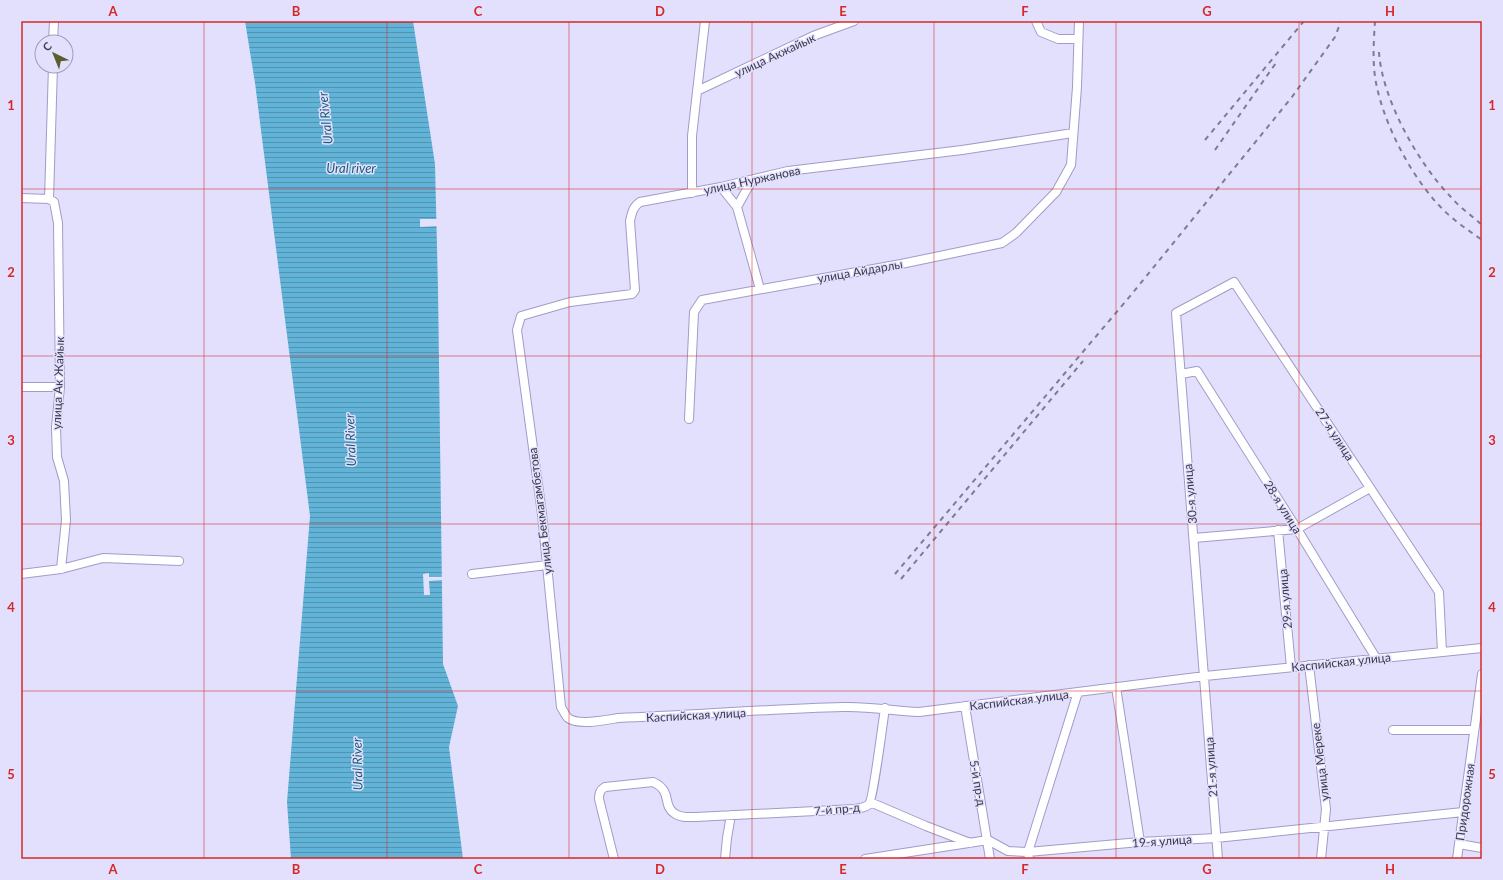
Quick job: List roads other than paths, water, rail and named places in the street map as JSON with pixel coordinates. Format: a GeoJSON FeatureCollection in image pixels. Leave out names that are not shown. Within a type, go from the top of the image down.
{"type":"FeatureCollection","features":[{"type":"Feature","properties":{"kind":"street"},"geometry":{"type":"LineString","coordinates":[[53,34],[54,21]]}},
{"type":"Feature","properties":{"kind":"street"},"geometry":{"type":"LineString","coordinates":[[692,193],[692,136],[705,21]]}},
{"type":"Feature","properties":{"kind":"street","name":"улица Акжайык"},"geometry":{"type":"LineString","coordinates":[[697,91],[813,36],[854,21]]}},
{"type":"Feature","properties":{"kind":"street"},"geometry":{"type":"LineString","coordinates":[[1036,21],[1041,32],[1058,39],[1078,40]]}},
{"type":"Feature","properties":{"kind":"street","name":"улица Айдарлы"},"geometry":{"type":"LineString","coordinates":[[689,419],[694,312],[702,300],[901,264],[1002,243],[1016,234],[1056,192],[1071,165],[1077,87],[1079,21]]}},
{"type":"Feature","properties":{"kind":"street","name":"улица Ак Жайык"},"geometry":{"type":"LineString","coordinates":[[53,74],[49,199],[54,202],[58,223],[60,387],[56,427],[58,457],[64,481],[66,520],[61,569]]}},
{"type":"Feature","properties":{"kind":"street","name":"улица Нуржанова"},"geometry":{"type":"LineString","coordinates":[[521,316],[570,302],[632,294],[635,290],[630,221],[632,211],[640,202],[692,193],[788,172],[962,150],[1073,132]]}},
{"type":"Feature","properties":{"kind":"street"},"geometry":{"type":"LineString","coordinates":[[737,207],[752,180]]}},
{"type":"Feature","properties":{"kind":"street"},"geometry":{"type":"LineString","coordinates":[[721,187],[737,207],[760,289]]}},
{"type":"Feature","properties":{"kind":"street"},"geometry":{"type":"LineString","coordinates":[[21,198],[49,199]]}},
{"type":"Feature","properties":{"kind":"street","name":"27-я улица"},"geometry":{"type":"LineString","coordinates":[[1176,313],[1234,282],[1439,592],[1442,652]]}},
{"type":"Feature","properties":{"kind":"street","name":"30-я улица"},"geometry":{"type":"LineString","coordinates":[[1176,313],[1205,676]]}},
{"type":"Feature","properties":{"kind":"street","name":"улица Бекмагамбетова"},"geometry":{"type":"LineString","coordinates":[[521,316],[517,330],[542,514],[561,707]]}},
{"type":"Feature","properties":{"kind":"street","name":"28-я улица"},"geometry":{"type":"LineString","coordinates":[[1181,374],[1197,371],[1298,530],[1376,658]]}},
{"type":"Feature","properties":{"kind":"street"},"geometry":{"type":"LineString","coordinates":[[21,387],[60,387]]}},
{"type":"Feature","properties":{"kind":"street"},"geometry":{"type":"LineString","coordinates":[[1194,538],[1278,530],[1298,530],[1370,488]]}},
{"type":"Feature","properties":{"kind":"street","name":"29-я улица"},"geometry":{"type":"LineString","coordinates":[[1278,530],[1291,667]]}},
{"type":"Feature","properties":{"kind":"street"},"geometry":{"type":"LineString","coordinates":[[21,574],[61,569],[103,558],[179,561]]}},
{"type":"Feature","properties":{"kind":"street"},"geometry":{"type":"LineString","coordinates":[[472,574],[547,565]]}},
{"type":"Feature","properties":{"kind":"street","name":"Каспийская улица"},"geometry":{"type":"LineString","coordinates":[[561,707],[567,717],[574,721],[844,707],[885,708],[899,711],[919,712],[1205,676],[1482,648]]}},
{"type":"Feature","properties":{"kind":"street","name":"улица Мереке"},"geometry":{"type":"LineString","coordinates":[[1309,665],[1326,809],[1321,859]]}},
{"type":"Feature","properties":{"kind":"street","name":"Придорожная"},"geometry":{"type":"LineString","coordinates":[[1457,859],[1482,674]]}},
{"type":"Feature","properties":{"kind":"street","name":"21-я улица"},"geometry":{"type":"LineString","coordinates":[[1205,676],[1218,859]]}},
{"type":"Feature","properties":{"kind":"street"},"geometry":{"type":"LineString","coordinates":[[1116,687],[1140,842]]}},
{"type":"Feature","properties":{"kind":"street"},"geometry":{"type":"LineString","coordinates":[[1028,856],[1078,692]]}},
{"type":"Feature","properties":{"kind":"street","name":"5-й пр-д"},"geometry":{"type":"LineString","coordinates":[[965,706],[990,859]]}},
{"type":"Feature","properties":{"kind":"street","name":"7-й пр-д"},"geometry":{"type":"LineString","coordinates":[[731,815],[865,807],[870,802],[885,708]]}},
{"type":"Feature","properties":{"kind":"street"},"geometry":{"type":"LineString","coordinates":[[1393,730],[1474,730]]}},
{"type":"Feature","properties":{"kind":"street"},"geometry":{"type":"LineString","coordinates":[[614,859],[599,799],[602,789],[605,787],[653,782],[660,785],[664,789],[669,807],[673,813],[682,817],[731,815],[727,838],[726,859]]}},
{"type":"Feature","properties":{"kind":"street"},"geometry":{"type":"LineString","coordinates":[[870,802],[971,843]]}},
{"type":"Feature","properties":{"kind":"street","name":"19-я улица"},"geometry":{"type":"LineString","coordinates":[[988,840],[1008,851],[1028,856],[1140,842],[1216,838],[1463,812]]}},
{"type":"Feature","properties":{"kind":"street"},"geometry":{"type":"LineString","coordinates":[[865,859],[988,840]]}},
{"type":"Feature","properties":{"kind":"street"},"geometry":{"type":"LineString","coordinates":[[1459,844],[1482,848]]}},
{"type":"Feature","properties":{"kind":"water","name":"Ural river"},"geometry":{"type":"Polygon","coordinates":[[[245,21],[413,21],[435,164],[443,664],[458,706],[449,747],[463,859],[291,859],[287,802],[310,516],[255,83],[245,21]]]}},
{"type":"Feature","properties":{"kind":"railway"},"geometry":{"type":"LineString","coordinates":[[1205,140],[1304,21]]}},
{"type":"Feature","properties":{"kind":"railway"},"geometry":{"type":"LineString","coordinates":[[895,574],[1131,295],[1292,97],[1335,37],[1341,21]]}},
{"type":"Feature","properties":{"kind":"railway"},"geometry":{"type":"LineString","coordinates":[[1375,21],[1374,67],[1377,86],[1382,106],[1400,148],[1423,186],[1437,203],[1454,219],[1482,240]]}},
{"type":"Feature","properties":{"kind":"railway"},"geometry":{"type":"LineString","coordinates":[[1379,52],[1387,90],[1394,110],[1414,148],[1438,182],[1461,207],[1482,225]]}},
{"type":"Feature","properties":{"kind":"railway"},"geometry":{"type":"LineString","coordinates":[[1215,150],[1278,60]]}},
{"type":"Feature","properties":{"kind":"railway"},"geometry":{"type":"LineString","coordinates":[[901,579],[1083,361]]}},
{"type":"Feature","properties":{"kind":"water label","name":"Ural River"},"geometry":{"type":"Point","coordinates":[325,118]}},
{"type":"Feature","properties":{"kind":"water label","name":"Ural River"},"geometry":{"type":"Point","coordinates":[350,440]}},
{"type":"Feature","properties":{"kind":"water label","name":"Ural River"},"geometry":{"type":"Point","coordinates":[357,764]}}]}
